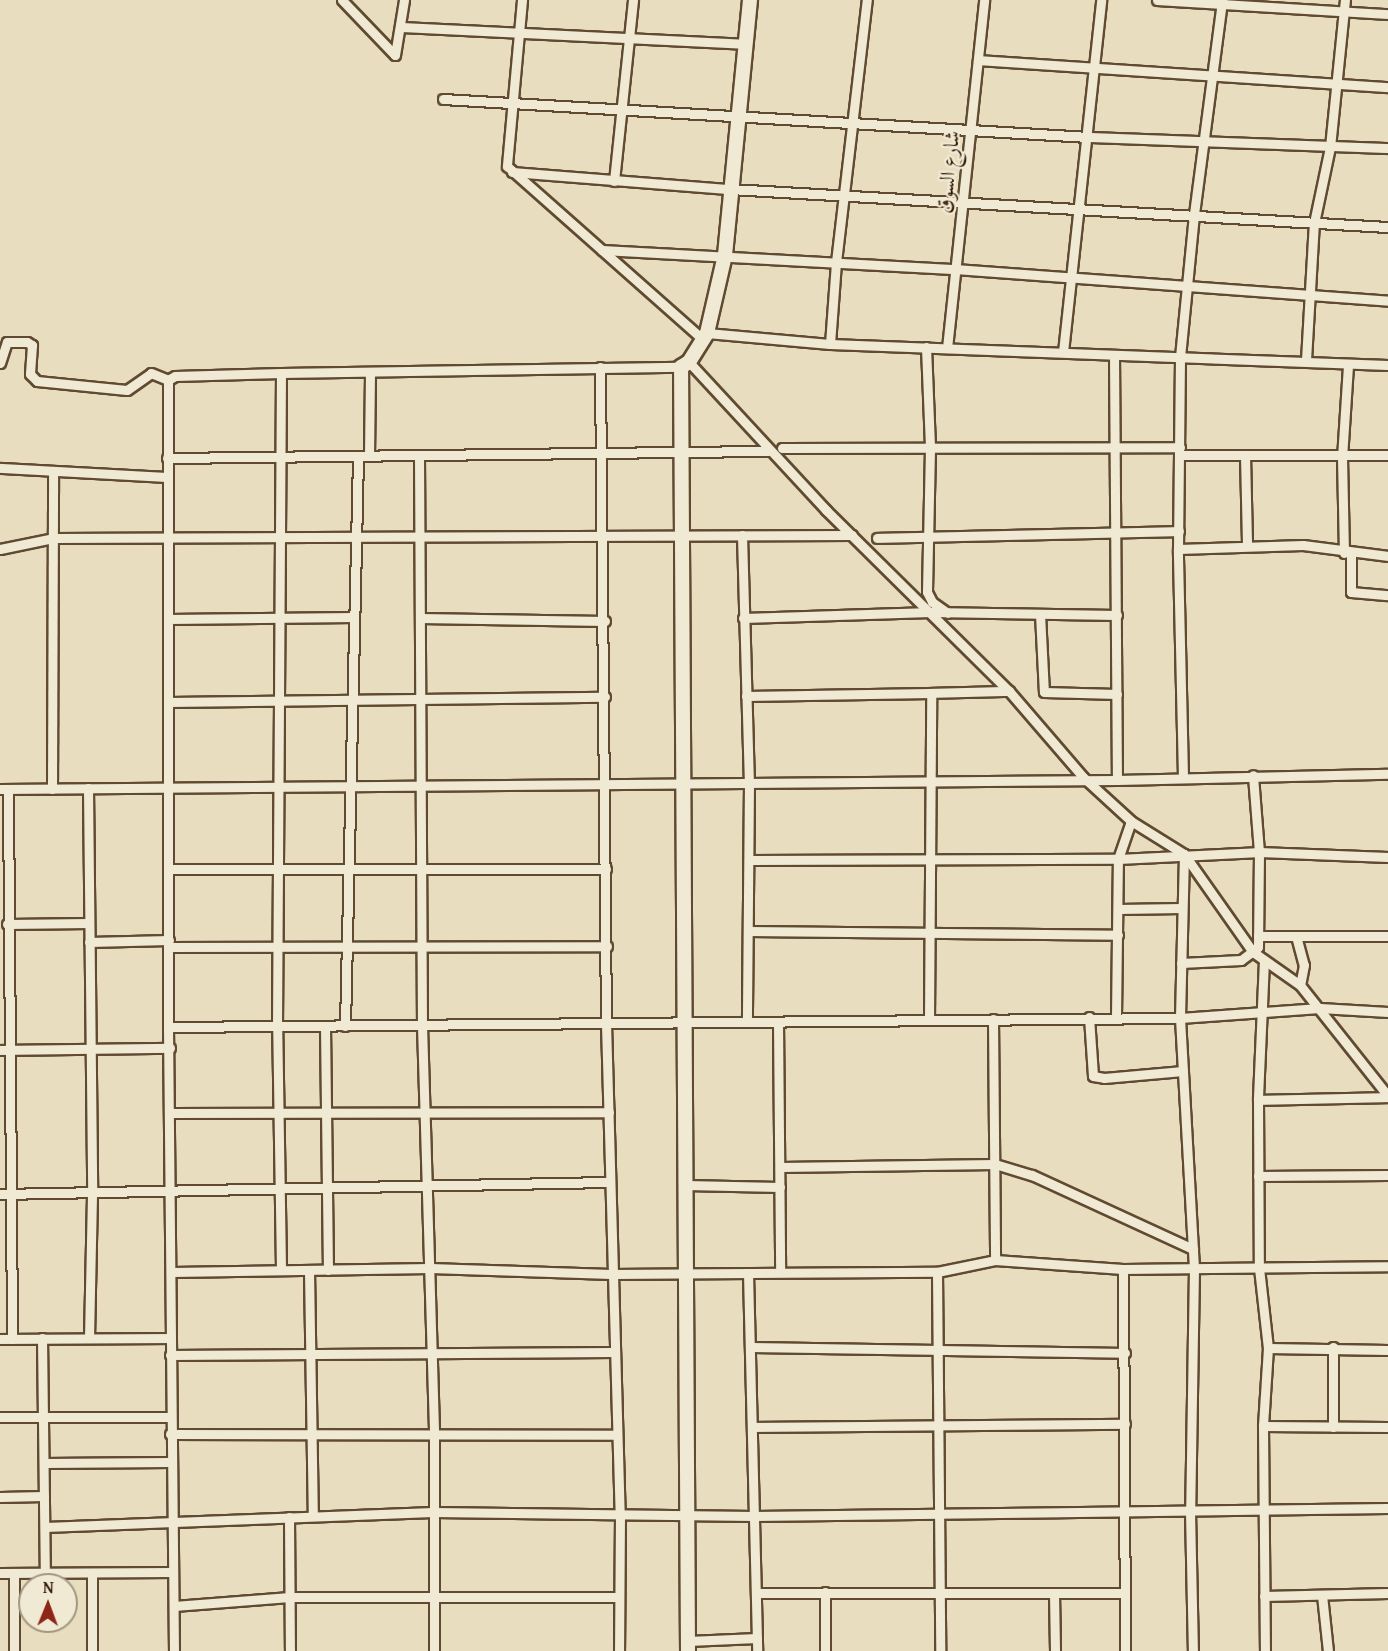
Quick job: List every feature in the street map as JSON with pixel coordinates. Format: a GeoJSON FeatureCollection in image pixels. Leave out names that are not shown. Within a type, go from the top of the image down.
{"type":"FeatureCollection","features":[{"type":"Feature","properties":{"kind":"street"},"geometry":{"type":"LineString","coordinates":[[342,0],[392,54],[398,53],[404,0]]}},
{"type":"Feature","properties":{"kind":"street"},"geometry":{"type":"LineString","coordinates":[[522,0],[506,161],[512,172],[706,337],[1114,355],[1306,360],[1388,366]]}},
{"type":"Feature","properties":{"kind":"street"},"geometry":{"type":"LineString","coordinates":[[614,181],[633,0]]}},
{"type":"Feature","properties":{"kind":"street"},"geometry":{"type":"LineString","coordinates":[[750,0],[725,255],[706,337],[685,365],[680,454],[682,1023],[690,1516],[688,1646],[757,1638]]}},
{"type":"Feature","properties":{"kind":"street"},"geometry":{"type":"LineString","coordinates":[[830,344],[843,195],[867,0]]}},
{"type":"Feature","properties":{"kind":"street","name":"شارع السوق"},"geometry":{"type":"LineString","coordinates":[[947,348],[984,0]]}},
{"type":"Feature","properties":{"kind":"street"},"geometry":{"type":"LineString","coordinates":[[1063,352],[1101,0]]}},
{"type":"Feature","properties":{"kind":"street"},"geometry":{"type":"LineString","coordinates":[[1157,0],[1222,2],[1388,14]]}},
{"type":"Feature","properties":{"kind":"street"},"geometry":{"type":"LineString","coordinates":[[1306,360],[1312,294],[1314,223],[1330,147],[1345,0]]}},
{"type":"Feature","properties":{"kind":"street"},"geometry":{"type":"LineString","coordinates":[[1184,777],[1178,549],[1180,357],[1202,142],[1222,2]]}},
{"type":"Feature","properties":{"kind":"street"},"geometry":{"type":"LineString","coordinates":[[401,27],[744,44]]}},
{"type":"Feature","properties":{"kind":"street"},"geometry":{"type":"LineString","coordinates":[[978,60],[1388,87]]}},
{"type":"Feature","properties":{"kind":"street"},"geometry":{"type":"LineString","coordinates":[[443,99],[971,128],[1088,137],[1388,148]]}},
{"type":"Feature","properties":{"kind":"street"},"geometry":{"type":"LineString","coordinates":[[512,172],[730,189],[1388,227]]}},
{"type":"Feature","properties":{"kind":"street"},"geometry":{"type":"LineString","coordinates":[[603,250],[956,269],[1388,300]]}},
{"type":"Feature","properties":{"kind":"street"},"geometry":{"type":"LineString","coordinates":[[0,363],[7,342],[27,342],[32,345],[30,374],[38,381],[127,390],[151,373],[168,381]]}},
{"type":"Feature","properties":{"kind":"street"},"geometry":{"type":"LineString","coordinates":[[926,347],[930,448],[928,597],[950,614]]}},
{"type":"Feature","properties":{"kind":"street"},"geometry":{"type":"LineString","coordinates":[[1114,355],[1118,780]]}},
{"type":"Feature","properties":{"kind":"street"},"geometry":{"type":"LineString","coordinates":[[1348,364],[1342,458],[1347,553],[1352,592],[1388,595]]}},
{"type":"Feature","properties":{"kind":"street"},"geometry":{"type":"LineString","coordinates":[[168,381],[175,376],[685,365],[1009,691],[1083,777],[1131,822],[1184,855],[1253,952],[1300,985],[1388,1097]]}},
{"type":"Feature","properties":{"kind":"street"},"geometry":{"type":"LineString","coordinates":[[600,367],[605,621],[606,1023],[610,1274],[620,1515],[619,1651]]}},
{"type":"Feature","properties":{"kind":"street"},"geometry":{"type":"LineString","coordinates":[[369,456],[370,372]]}},
{"type":"Feature","properties":{"kind":"street"},"geometry":{"type":"LineString","coordinates":[[281,374],[278,538],[278,699],[281,787],[277,1027],[281,1269]]}},
{"type":"Feature","properties":{"kind":"street"},"geometry":{"type":"LineString","coordinates":[[168,381],[168,1027],[172,1272],[170,1462],[174,1651]]}},
{"type":"Feature","properties":{"kind":"street"},"geometry":{"type":"LineString","coordinates":[[782,448],[1115,448],[1342,458],[1388,455]]}},
{"type":"Feature","properties":{"kind":"street"},"geometry":{"type":"LineString","coordinates":[[167,458],[419,455],[601,456],[768,451]]}},
{"type":"Feature","properties":{"kind":"street"},"geometry":{"type":"LineString","coordinates":[[419,455],[422,1025],[434,1432],[432,1595],[434,1651]]}},
{"type":"Feature","properties":{"kind":"street"},"geometry":{"type":"LineString","coordinates":[[1245,455],[1247,546]]}},
{"type":"Feature","properties":{"kind":"street"},"geometry":{"type":"LineString","coordinates":[[345,1026],[358,457]]}},
{"type":"Feature","properties":{"kind":"street"},"geometry":{"type":"LineString","coordinates":[[0,468],[167,477]]}},
{"type":"Feature","properties":{"kind":"street"},"geometry":{"type":"LineString","coordinates":[[52,789],[53,472]]}},
{"type":"Feature","properties":{"kind":"street"},"geometry":{"type":"LineString","coordinates":[[877,538],[1179,531]]}},
{"type":"Feature","properties":{"kind":"street"},"geometry":{"type":"LineString","coordinates":[[742,535],[749,783],[747,1022]]}},
{"type":"Feature","properties":{"kind":"street"},"geometry":{"type":"LineString","coordinates":[[0,549],[53,538],[852,535]]}},
{"type":"Feature","properties":{"kind":"street"},"geometry":{"type":"LineString","coordinates":[[1178,549],[1303,545],[1347,553],[1388,556]]}},
{"type":"Feature","properties":{"kind":"street"},"geometry":{"type":"LineString","coordinates":[[743,618],[931,612],[1118,615]]}},
{"type":"Feature","properties":{"kind":"street"},"geometry":{"type":"LineString","coordinates":[[1040,614],[1044,692],[1117,694]]}},
{"type":"Feature","properties":{"kind":"street"},"geometry":{"type":"LineString","coordinates":[[168,619],[354,617]]}},
{"type":"Feature","properties":{"kind":"street"},"geometry":{"type":"LineString","coordinates":[[420,618],[605,621]]}},
{"type":"Feature","properties":{"kind":"street"},"geometry":{"type":"LineString","coordinates":[[746,696],[1009,691]]}},
{"type":"Feature","properties":{"kind":"street"},"geometry":{"type":"LineString","coordinates":[[929,1019],[932,935],[931,693]]}},
{"type":"Feature","properties":{"kind":"street"},"geometry":{"type":"LineString","coordinates":[[168,702],[420,697],[605,697]]}},
{"type":"Feature","properties":{"kind":"street"},"geometry":{"type":"LineString","coordinates":[[12,1339],[5,1050],[7,924],[4,789],[682,784],[1083,777],[1118,780],[1253,775],[1388,774]]}},
{"type":"Feature","properties":{"kind":"street"},"geometry":{"type":"LineString","coordinates":[[1181,963],[1218,963],[1241,960],[1253,952],[1258,936],[1259,852],[1253,775]]}},
{"type":"Feature","properties":{"kind":"street"},"geometry":{"type":"LineString","coordinates":[[88,788],[92,1195],[89,1337]]}},
{"type":"Feature","properties":{"kind":"street"},"geometry":{"type":"LineString","coordinates":[[1116,1017],[1118,859],[1131,822]]}},
{"type":"Feature","properties":{"kind":"street"},"geometry":{"type":"LineString","coordinates":[[749,860],[1118,859],[1259,852],[1388,856]]}},
{"type":"Feature","properties":{"kind":"street"},"geometry":{"type":"LineString","coordinates":[[1184,855],[1180,1018],[1194,1268],[1190,1511],[1193,1651]]}},
{"type":"Feature","properties":{"kind":"street"},"geometry":{"type":"LineString","coordinates":[[169,869],[606,869]]}},
{"type":"Feature","properties":{"kind":"street"},"geometry":{"type":"LineString","coordinates":[[1118,909],[1182,908]]}},
{"type":"Feature","properties":{"kind":"street"},"geometry":{"type":"LineString","coordinates":[[7,924],[89,923]]}},
{"type":"Feature","properties":{"kind":"street"},"geometry":{"type":"LineString","coordinates":[[748,932],[1118,935]]}},
{"type":"Feature","properties":{"kind":"street"},"geometry":{"type":"LineString","coordinates":[[1258,936],[1388,936]]}},
{"type":"Feature","properties":{"kind":"street"},"geometry":{"type":"LineString","coordinates":[[1296,936],[1304,965],[1300,985]]}},
{"type":"Feature","properties":{"kind":"street"},"geometry":{"type":"LineString","coordinates":[[89,942],[279,946],[422,944],[607,946]]}},
{"type":"Feature","properties":{"kind":"street"},"geometry":{"type":"LineString","coordinates":[[1264,960],[1260,1014],[1258,1176],[1259,1268],[1268,1348],[1263,1426],[1265,1651]]}},
{"type":"Feature","properties":{"kind":"street"},"geometry":{"type":"LineString","coordinates":[[168,1027],[1089,1017],[1180,1018],[1320,1008],[1388,1012]]}},
{"type":"Feature","properties":{"kind":"street"},"geometry":{"type":"LineString","coordinates":[[1089,1017],[1093,1076],[1104,1078],[1183,1071]]}},
{"type":"Feature","properties":{"kind":"street"},"geometry":{"type":"LineString","coordinates":[[993,1019],[995,1260]]}},
{"type":"Feature","properties":{"kind":"street"},"geometry":{"type":"LineString","coordinates":[[778,1022],[780,1272]]}},
{"type":"Feature","properties":{"kind":"street"},"geometry":{"type":"LineString","coordinates":[[325,1026],[328,1112],[328,1270]]}},
{"type":"Feature","properties":{"kind":"street"},"geometry":{"type":"LineString","coordinates":[[5,1050],[170,1048]]}},
{"type":"Feature","properties":{"kind":"street"},"geometry":{"type":"LineString","coordinates":[[1258,1100],[1388,1097]]}},
{"type":"Feature","properties":{"kind":"street"},"geometry":{"type":"LineString","coordinates":[[170,1113],[425,1110],[609,1112]]}},
{"type":"Feature","properties":{"kind":"street"},"geometry":{"type":"LineString","coordinates":[[780,1167],[995,1164],[1043,1180],[1193,1249]]}},
{"type":"Feature","properties":{"kind":"street"},"geometry":{"type":"LineString","coordinates":[[1258,1176],[1388,1175]]}},
{"type":"Feature","properties":{"kind":"street"},"geometry":{"type":"LineString","coordinates":[[0,1194],[92,1195],[281,1187],[610,1182]]}},
{"type":"Feature","properties":{"kind":"street"},"geometry":{"type":"LineString","coordinates":[[685,1185],[780,1187]]}},
{"type":"Feature","properties":{"kind":"street"},"geometry":{"type":"LineString","coordinates":[[172,1272],[430,1268],[610,1274],[936,1272],[995,1260],[1123,1269],[1388,1266]]}},
{"type":"Feature","properties":{"kind":"street"},"geometry":{"type":"LineString","coordinates":[[1123,1269],[1125,1651]]}},
{"type":"Feature","properties":{"kind":"street"},"geometry":{"type":"LineString","coordinates":[[309,1270],[313,1516]]}},
{"type":"Feature","properties":{"kind":"street"},"geometry":{"type":"LineString","coordinates":[[936,1272],[940,1651]]}},
{"type":"Feature","properties":{"kind":"street"},"geometry":{"type":"LineString","coordinates":[[748,1273],[757,1651]]}},
{"type":"Feature","properties":{"kind":"street"},"geometry":{"type":"LineString","coordinates":[[42,1338],[45,1573]]}},
{"type":"Feature","properties":{"kind":"street"},"geometry":{"type":"LineString","coordinates":[[0,1339],[170,1338]]}},
{"type":"Feature","properties":{"kind":"street"},"geometry":{"type":"LineString","coordinates":[[751,1347],[1125,1353]]}},
{"type":"Feature","properties":{"kind":"street"},"geometry":{"type":"LineString","coordinates":[[1268,1348],[1333,1347],[1388,1350]]}},
{"type":"Feature","properties":{"kind":"street"},"geometry":{"type":"LineString","coordinates":[[1333,1347],[1333,1427]]}},
{"type":"Feature","properties":{"kind":"street"},"geometry":{"type":"LineString","coordinates":[[170,1355],[614,1352]]}},
{"type":"Feature","properties":{"kind":"street"},"geometry":{"type":"LineString","coordinates":[[0,1417],[170,1417]]}},
{"type":"Feature","properties":{"kind":"street"},"geometry":{"type":"LineString","coordinates":[[753,1427],[1125,1424]]}},
{"type":"Feature","properties":{"kind":"street"},"geometry":{"type":"LineString","coordinates":[[1263,1426],[1388,1427]]}},
{"type":"Feature","properties":{"kind":"street"},"geometry":{"type":"LineString","coordinates":[[170,1434],[434,1432],[617,1435]]}},
{"type":"Feature","properties":{"kind":"street"},"geometry":{"type":"LineString","coordinates":[[44,1463],[170,1462]]}},
{"type":"Feature","properties":{"kind":"street"},"geometry":{"type":"LineString","coordinates":[[0,1497],[44,1496]]}},
{"type":"Feature","properties":{"kind":"street"},"geometry":{"type":"LineString","coordinates":[[45,1527],[173,1520],[433,1512],[754,1516],[1388,1508]]}},
{"type":"Feature","properties":{"kind":"street"},"geometry":{"type":"LineString","coordinates":[[289,1517],[290,1651]]}},
{"type":"Feature","properties":{"kind":"street"},"geometry":{"type":"LineString","coordinates":[[78,1574],[173,1572]]}},
{"type":"Feature","properties":{"kind":"street"},"geometry":{"type":"LineString","coordinates":[[0,1573],[18,1573]]}},
{"type":"Feature","properties":{"kind":"street"},"geometry":{"type":"LineString","coordinates":[[14,1573],[14,1651]]}},
{"type":"Feature","properties":{"kind":"street"},"geometry":{"type":"LineString","coordinates":[[92,1574],[92,1651]]}},
{"type":"Feature","properties":{"kind":"street"},"geometry":{"type":"LineString","coordinates":[[756,1593],[940,1591],[1124,1593]]}},
{"type":"Feature","properties":{"kind":"street"},"geometry":{"type":"LineString","coordinates":[[825,1592],[825,1651]]}},
{"type":"Feature","properties":{"kind":"street"},"geometry":{"type":"LineString","coordinates":[[1054,1593],[1055,1651]]}},
{"type":"Feature","properties":{"kind":"street"},"geometry":{"type":"LineString","coordinates":[[1264,1596],[1388,1593]]}},
{"type":"Feature","properties":{"kind":"street"},"geometry":{"type":"LineString","coordinates":[[174,1606],[290,1598],[432,1595],[619,1597]]}},
{"type":"Feature","properties":{"kind":"street"},"geometry":{"type":"LineString","coordinates":[[1322,1595],[1328,1651]]}}]}
